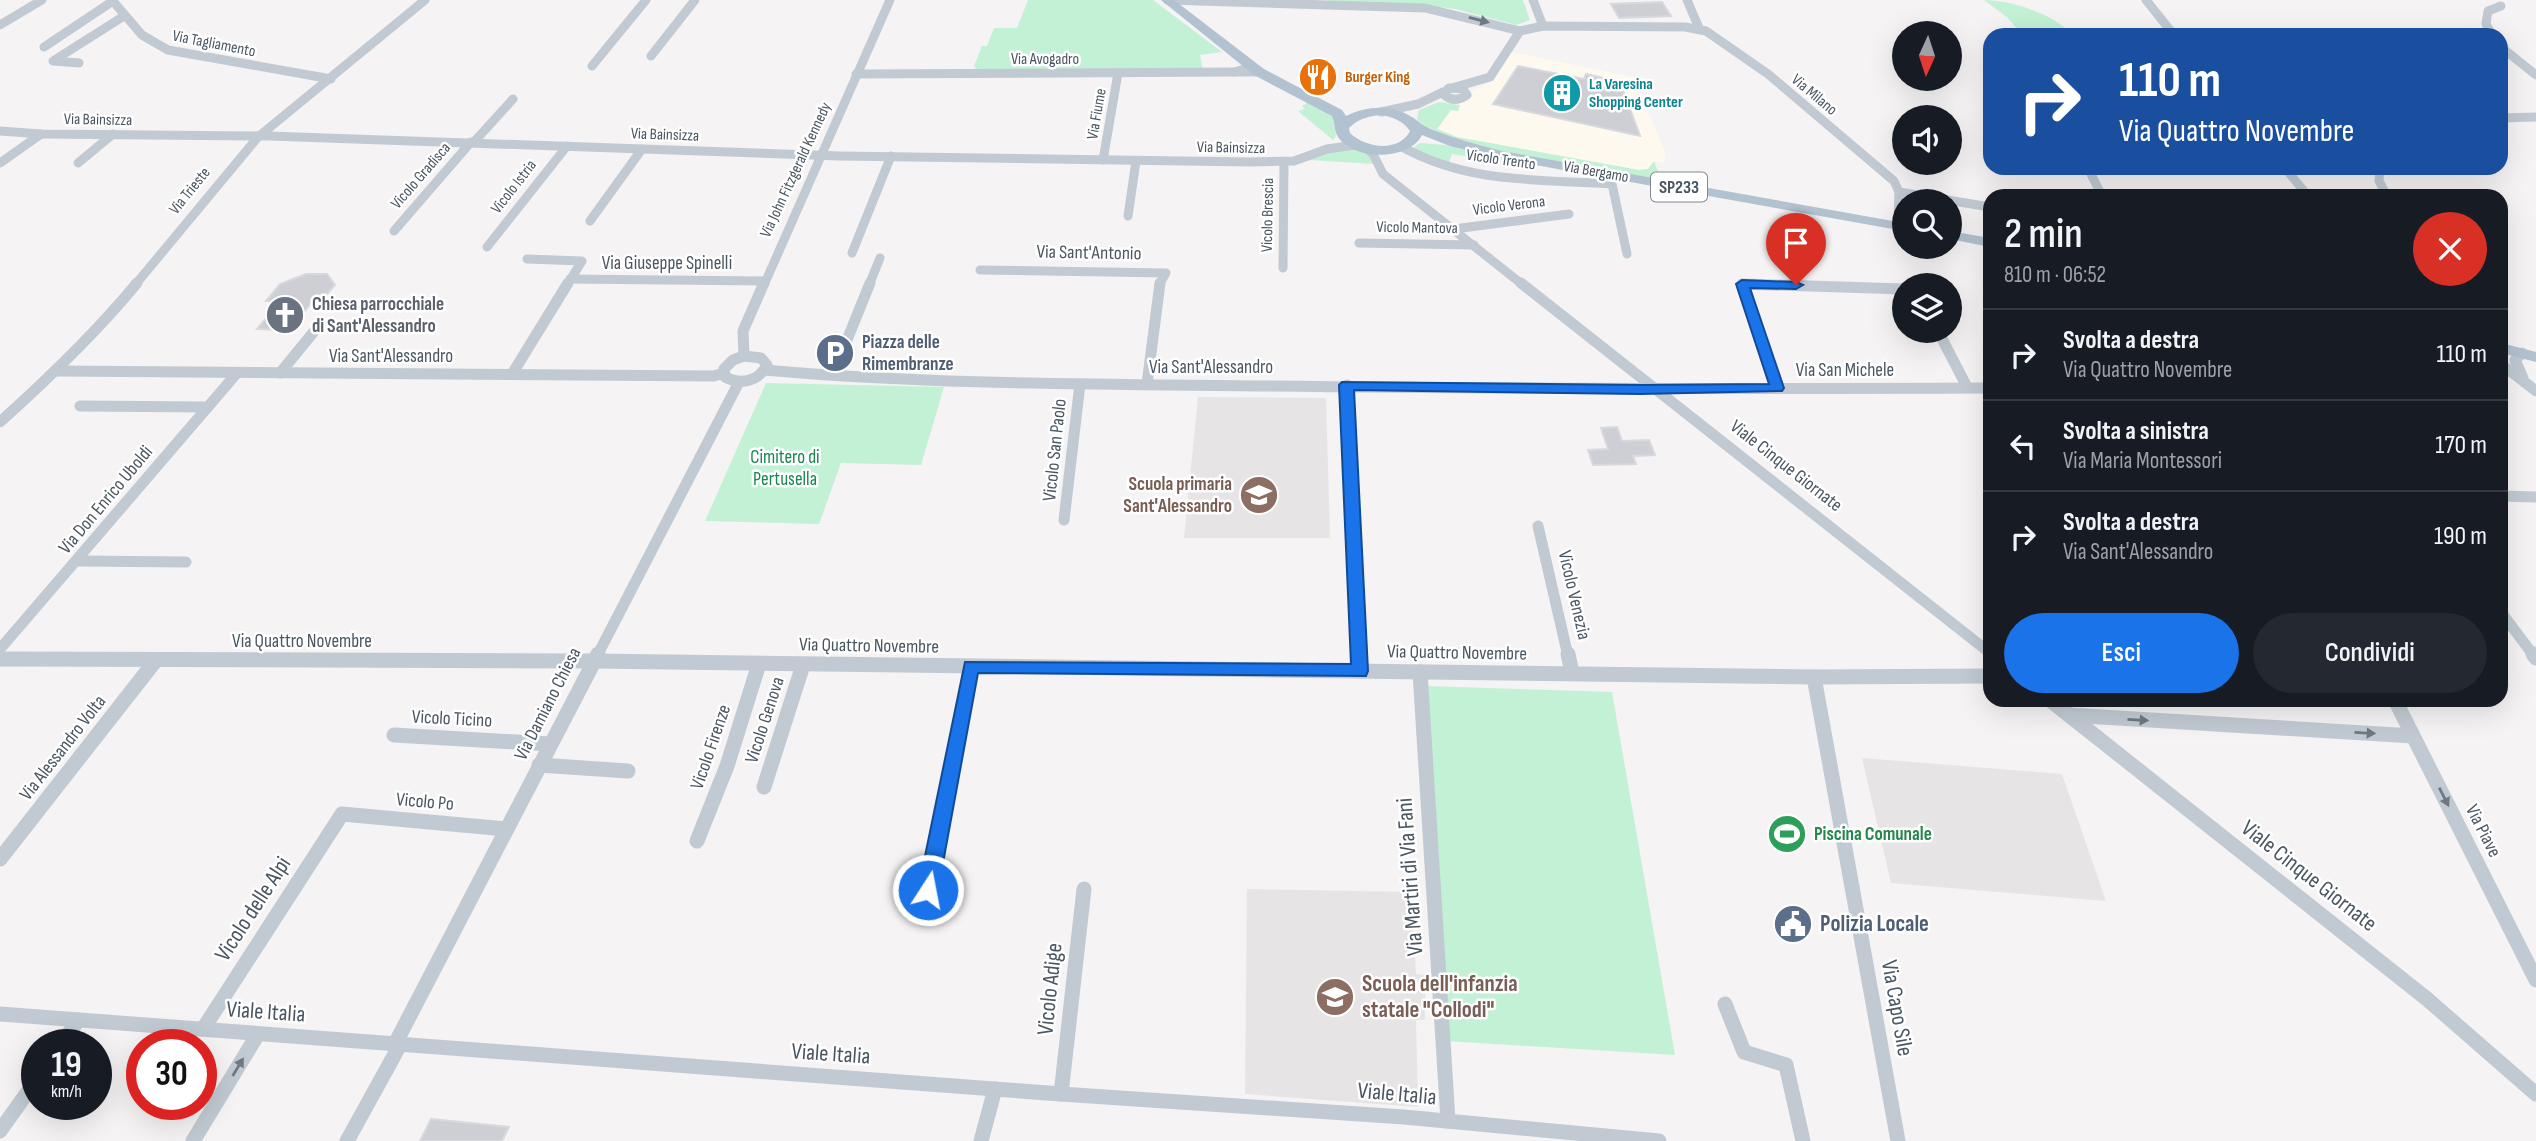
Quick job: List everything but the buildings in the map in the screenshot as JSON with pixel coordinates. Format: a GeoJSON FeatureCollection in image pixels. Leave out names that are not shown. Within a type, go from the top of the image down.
{"type":"FeatureCollection","features":[{"type":"Feature","properties":{"kind":"main road","name":"SP233"},"geometry":{"type":"LineString","coordinates":[[1167,0],[1255,70],[1332,110],[1341,118],[1343,131],[1360,147],[1401,147]]}},
{"type":"Feature","properties":{"kind":"main road","name":"SP233"},"geometry":{"type":"LineString","coordinates":[[1279,84],[1339,107],[1396,114],[1413,125]]}},
{"type":"Feature","properties":{"kind":"main road"},"geometry":{"type":"LineString","coordinates":[[1343,131],[1354,116],[1373,112]]}},
{"type":"Feature","properties":{"kind":"main road"},"geometry":{"type":"LineString","coordinates":[[1401,147],[1415,138],[1413,125]]}},
{"type":"Feature","properties":{"kind":"main road","name":"Via Bergamo"},"geometry":{"type":"LineString","coordinates":[[1413,125],[1455,143]]}},
{"type":"Feature","properties":{"kind":"main road","name":"Via Bergamo"},"geometry":{"type":"LineString","coordinates":[[1401,147],[1430,140],[1455,143],[1502,155],[1892,225]]}},
{"type":"Feature","properties":{"kind":"main road"},"geometry":{"type":"LineString","coordinates":[[1962,237],[1983,242]]}},
{"type":"Feature","properties":{"kind":"main road"},"geometry":{"type":"LineString","coordinates":[[2508,350],[2529,355]]}},
{"type":"Feature","properties":{"kind":"street"},"geometry":{"type":"LineString","coordinates":[[0,25],[42,0]]}},
{"type":"Feature","properties":{"kind":"street"},"geometry":{"type":"LineString","coordinates":[[44,47],[112,0]]}},
{"type":"Feature","properties":{"kind":"street","name":"Via Tagliamento"},"geometry":{"type":"LineString","coordinates":[[112,0],[148,42],[168,50],[331,79]]}},
{"type":"Feature","properties":{"kind":"street","name":"Via Trieste"},"geometry":{"type":"LineString","coordinates":[[0,422],[57,371],[105,322],[213,188],[258,137],[425,0]]}},
{"type":"Feature","properties":{"kind":"street"},"geometry":{"type":"LineString","coordinates":[[592,66],[646,0]]}},
{"type":"Feature","properties":{"kind":"street"},"geometry":{"type":"LineString","coordinates":[[651,57],[695,0]]}},
{"type":"Feature","properties":{"kind":"street","name":"Via John Fitzgerald Kennedy"},"geometry":{"type":"LineString","coordinates":[[744,356],[743,331],[890,0]]}},
{"type":"Feature","properties":{"kind":"street"},"geometry":{"type":"LineString","coordinates":[[1167,0],[1416,7],[1441,10],[1520,31],[1544,26],[1699,28],[1687,0]]}},
{"type":"Feature","properties":{"kind":"street"},"geometry":{"type":"LineString","coordinates":[[1532,0],[1539,21],[1544,26]]}},
{"type":"Feature","properties":{"kind":"street"},"geometry":{"type":"LineString","coordinates":[[2146,0],[2168,28]]}},
{"type":"Feature","properties":{"kind":"street"},"geometry":{"type":"LineString","coordinates":[[2488,28],[2486,24],[2488,11],[2501,6]]}},
{"type":"Feature","properties":{"kind":"street"},"geometry":{"type":"LineString","coordinates":[[79,63],[53,61],[124,16]]}},
{"type":"Feature","properties":{"kind":"street","name":"Via Milano"},"geometry":{"type":"LineString","coordinates":[[1699,28],[1712,34],[1769,74],[1894,181],[1898,189]]}},
{"type":"Feature","properties":{"kind":"street"},"geometry":{"type":"LineString","coordinates":[[1429,100],[1463,99],[1470,86],[1490,77],[1520,31]]}},
{"type":"Feature","properties":{"kind":"street"},"geometry":{"type":"LineString","coordinates":[[2508,53],[2536,75]]}},
{"type":"Feature","properties":{"kind":"street","name":"Via Avogadro"},"geometry":{"type":"LineString","coordinates":[[856,74],[1255,70]]}},
{"type":"Feature","properties":{"kind":"street","name":"Via Fiume"},"geometry":{"type":"LineString","coordinates":[[1102,160],[1118,73]]}},
{"type":"Feature","properties":{"kind":"street"},"geometry":{"type":"LineString","coordinates":[[1373,112],[1418,104],[1452,88],[1476,83]]}},
{"type":"Feature","properties":{"kind":"street"},"geometry":{"type":"LineString","coordinates":[[1452,88],[1467,92]]}},
{"type":"Feature","properties":{"kind":"street"},"geometry":{"type":"LineString","coordinates":[[1443,92],[1452,99]]}},
{"type":"Feature","properties":{"kind":"street"},"geometry":{"type":"LineString","coordinates":[[473,142],[513,99]]}},
{"type":"Feature","properties":{"kind":"street"},"geometry":{"type":"LineString","coordinates":[[1413,125],[1418,104]]}},
{"type":"Feature","properties":{"kind":"street"},"geometry":{"type":"LineString","coordinates":[[2508,118],[2536,117]]}},
{"type":"Feature","properties":{"kind":"street","name":"Via Bainsizza"},"geometry":{"type":"LineString","coordinates":[[0,131],[473,142],[823,155],[1136,161],[1284,162],[1302,159],[1327,149],[1360,147]]}},
{"type":"Feature","properties":{"kind":"street","name":"Via Bainsizza"},"geometry":{"type":"LineString","coordinates":[[1327,149],[1343,131]]}},
{"type":"Feature","properties":{"kind":"street"},"geometry":{"type":"LineString","coordinates":[[0,163],[41,134]]}},
{"type":"Feature","properties":{"kind":"street"},"geometry":{"type":"LineString","coordinates":[[78,163],[113,134]]}},
{"type":"Feature","properties":{"kind":"street","name":"Vicolo Gradisca"},"geometry":{"type":"LineString","coordinates":[[394,231],[473,142]]}},
{"type":"Feature","properties":{"kind":"street","name":"Vicolo Istria"},"geometry":{"type":"LineString","coordinates":[[487,247],[567,146]]}},
{"type":"Feature","properties":{"kind":"street","name":"Viale Cinque Giornate"},"geometry":{"type":"LineString","coordinates":[[1360,147],[1373,154],[1383,174],[1983,647]]}},
{"type":"Feature","properties":{"kind":"street"},"geometry":{"type":"LineString","coordinates":[[1393,181],[1383,166],[1401,147]]}},
{"type":"Feature","properties":{"kind":"street","name":"Vicolo Trento"},"geometry":{"type":"LineString","coordinates":[[1401,147],[1447,169],[1521,181],[1612,184],[1627,254]]}},
{"type":"Feature","properties":{"kind":"street"},"geometry":{"type":"LineString","coordinates":[[590,220],[642,149]]}},
{"type":"Feature","properties":{"kind":"street"},"geometry":{"type":"LineString","coordinates":[[852,253],[891,156]]}},
{"type":"Feature","properties":{"kind":"street"},"geometry":{"type":"LineString","coordinates":[[1128,216],[1136,161]]}},
{"type":"Feature","properties":{"kind":"street","name":"Vicolo Brescia"},"geometry":{"type":"LineString","coordinates":[[1283,268],[1284,162]]}},
{"type":"Feature","properties":{"kind":"street"},"geometry":{"type":"LineString","coordinates":[[2291,175],[2302,189]]}},
{"type":"Feature","properties":{"kind":"street"},"geometry":{"type":"LineString","coordinates":[[1962,202],[1983,206]]}},
{"type":"Feature","properties":{"kind":"street","name":"Vicolo Verona"},"geometry":{"type":"LineString","coordinates":[[1454,229],[1569,215]]}},
{"type":"Feature","properties":{"kind":"street","name":"Vicolo Mantova"},"geometry":{"type":"LineString","coordinates":[[1359,243],[1474,245]]}},
{"type":"Feature","properties":{"kind":"street"},"geometry":{"type":"LineString","coordinates":[[843,350],[880,258]]}},
{"type":"Feature","properties":{"kind":"street"},"geometry":{"type":"LineString","coordinates":[[512,374],[582,261],[527,259]]}},
{"type":"Feature","properties":{"kind":"street","name":"Via Sant'Antonio"},"geometry":{"type":"LineString","coordinates":[[980,270],[1166,273],[1159,285],[1147,384]]}},
{"type":"Feature","properties":{"kind":"street","name":"Via Giuseppe Spinelli"},"geometry":{"type":"LineString","coordinates":[[570,279],[764,281]]}},
{"type":"Feature","properties":{"kind":"street"},"geometry":{"type":"LineString","coordinates":[[1777,388],[1742,284],[1892,289]]}},
{"type":"Feature","properties":{"kind":"street"},"geometry":{"type":"LineString","coordinates":[[280,373],[321,323]]}},
{"type":"Feature","properties":{"kind":"street"},"geometry":{"type":"LineString","coordinates":[[1944,343],[1967,387]]}},
{"type":"Feature","properties":{"kind":"street"},"geometry":{"type":"LineString","coordinates":[[2529,355],[2515,360],[2515,364],[2532,387]]}},
{"type":"Feature","properties":{"kind":"street"},"geometry":{"type":"LineString","coordinates":[[744,356],[761,358],[767,365],[765,370],[756,378],[739,382],[729,380],[724,373],[727,364],[744,356]]}},
{"type":"Feature","properties":{"kind":"street"},"geometry":{"type":"LineString","coordinates":[[2508,369],[2532,387]]}},
{"type":"Feature","properties":{"kind":"street","name":"Via Sant'Alessandro"},"geometry":{"type":"LineString","coordinates":[[765,370],[866,379],[1080,384],[1657,389]]}},
{"type":"Feature","properties":{"kind":"street","name":"Via Sant'Alessandro"},"geometry":{"type":"LineString","coordinates":[[57,371],[714,376],[724,373]]}},
{"type":"Feature","properties":{"kind":"street","name":"Via Don Enrico Uboldi"},"geometry":{"type":"LineString","coordinates":[[0,649],[237,373]]}},
{"type":"Feature","properties":{"kind":"street","name":"Via Damiano Chiesa"},"geometry":{"type":"LineString","coordinates":[[347,1141],[592,661],[739,382]]}},
{"type":"Feature","properties":{"kind":"street","name":"Vicolo San Paolo"},"geometry":{"type":"LineString","coordinates":[[1065,520],[1080,384]]}},
{"type":"Feature","properties":{"kind":"street"},"geometry":{"type":"LineString","coordinates":[[1346,385],[1360,671]]}},
{"type":"Feature","properties":{"kind":"street","name":"Via San Michele"},"geometry":{"type":"LineString","coordinates":[[1657,389],[1983,388]]}},
{"type":"Feature","properties":{"kind":"street"},"geometry":{"type":"LineString","coordinates":[[80,406],[208,407]]}},
{"type":"Feature","properties":{"kind":"street"},"geometry":{"type":"LineString","coordinates":[[2508,496],[2536,497]]}},
{"type":"Feature","properties":{"kind":"street","name":"Vicolo Venezia"},"geometry":{"type":"LineString","coordinates":[[1538,526],[1572,674]]}},
{"type":"Feature","properties":{"kind":"street"},"geometry":{"type":"LineString","coordinates":[[78,561],[186,562]]}},
{"type":"Feature","properties":{"kind":"street"},"geometry":{"type":"LineString","coordinates":[[2508,621],[2536,658]]}},
{"type":"Feature","properties":{"kind":"street","name":"Via Quattro Novembre"},"geometry":{"type":"LineString","coordinates":[[0,659],[592,661],[1814,677],[1983,676]]}},
{"type":"Feature","properties":{"kind":"street","name":"Via Alessandro Volta"},"geometry":{"type":"LineString","coordinates":[[0,859],[156,660]]}},
{"type":"Feature","properties":{"kind":"street","name":"Vicolo Firenze"},"geometry":{"type":"LineString","coordinates":[[697,841],[727,766],[760,664]]}},
{"type":"Feature","properties":{"kind":"street","name":"Vicolo Genova"},"geometry":{"type":"LineString","coordinates":[[764,787],[803,665]]}},
{"type":"Feature","properties":{"kind":"street"},"geometry":{"type":"LineString","coordinates":[[923,914],[971,667]]}},
{"type":"Feature","properties":{"kind":"street","name":"Via Martiri di Via Fani"},"geometry":{"type":"LineString","coordinates":[[1420,672],[1448,1121]]}},
{"type":"Feature","properties":{"kind":"street","name":"Via Capo Sile"},"geometry":{"type":"LineString","coordinates":[[1814,677],[1898,1141]]}},
{"type":"Feature","properties":{"kind":"street","name":"Viale Cinque Giornate"},"geometry":{"type":"LineString","coordinates":[[2059,707],[2427,999],[2536,1094]]}},
{"type":"Feature","properties":{"kind":"street","name":"Via Piave"},"geometry":{"type":"LineString","coordinates":[[2398,707],[2536,980]]}},
{"type":"Feature","properties":{"kind":"street"},"geometry":{"type":"LineString","coordinates":[[2070,716],[2413,736]]}},
{"type":"Feature","properties":{"kind":"street","name":"Vicolo Ticino"},"geometry":{"type":"LineString","coordinates":[[394,735],[550,744]]}},
{"type":"Feature","properties":{"kind":"street"},"geometry":{"type":"LineString","coordinates":[[539,765],[628,771]]}},
{"type":"Feature","properties":{"kind":"street","name":"Vicolo Po"},"geometry":{"type":"LineString","coordinates":[[342,814],[506,829]]}},
{"type":"Feature","properties":{"kind":"street","name":"Vicolo delle Alpi"},"geometry":{"type":"LineString","coordinates":[[204,1029],[342,814]]}},
{"type":"Feature","properties":{"kind":"street","name":"Vicolo Adige"},"geometry":{"type":"LineString","coordinates":[[1061,1094],[1084,889]]}},
{"type":"Feature","properties":{"kind":"street"},"geometry":{"type":"LineString","coordinates":[[1726,1004],[1744,1052],[1786,1065],[1803,1141]]}},
{"type":"Feature","properties":{"kind":"street","name":"Viale Italia"},"geometry":{"type":"LineString","coordinates":[[0,1014],[190,1029]]}},
{"type":"Feature","properties":{"kind":"street"},"geometry":{"type":"LineString","coordinates":[[72,1029],[78,1020]]}},
{"type":"Feature","properties":{"kind":"street","name":"Viale Italia"},"geometry":{"type":"LineString","coordinates":[[217,1031],[1448,1121],[1659,1141]]}},
{"type":"Feature","properties":{"kind":"street"},"geometry":{"type":"LineString","coordinates":[[193,1141],[258,1034]]}},
{"type":"Feature","properties":{"kind":"street"},"geometry":{"type":"LineString","coordinates":[[981,1141],[995,1089]]}},
{"type":"Feature","properties":{"kind":"street"},"geometry":{"type":"LineString","coordinates":[[0,1131],[21,1101]]}},
{"type":"Feature","properties":{"kind":"shaded area"},"geometry":{"type":"Polygon","coordinates":[[[1512,52],[1633,77],[1666,154],[1664,163],[1654,161],[1648,169],[1639,170],[1457,137],[1437,129],[1457,103],[1477,88],[1493,81],[1512,52]]]}},
{"type":"Feature","properties":{"kind":"shaded area","name":"Scuola primaria Sant'Alessandro"},"geometry":{"type":"Polygon","coordinates":[[[1198,397],[1326,398],[1330,538],[1184,538],[1198,397]]]}},
{"type":"Feature","properties":{"kind":"shaded area"},"geometry":{"type":"Polygon","coordinates":[[[1862,758],[2062,774],[2106,901],[1891,883],[1862,758]]]}},
{"type":"Feature","properties":{"kind":"shaded area","name":"Scuola dell'infanzia statale \"Collodi\""},"geometry":{"type":"Polygon","coordinates":[[[1247,889],[1412,892],[1416,974],[1425,975],[1425,1020],[1416,1020],[1418,1107],[1245,1094],[1247,889]]]}},
{"type":"Feature","properties":{"kind":"green space"},"geometry":{"type":"Polygon","coordinates":[[[1028,0],[1153,0],[1222,52],[1200,55],[1203,70],[977,69],[974,66],[982,46],[987,46],[994,28],[1017,28],[1028,0]]]}},
{"type":"Feature","properties":{"kind":"green space"},"geometry":{"type":"Polygon","coordinates":[[[1329,0],[1523,0],[1530,20],[1516,25],[1455,9],[1412,4],[1331,3],[1329,0]]]}},
{"type":"Feature","properties":{"kind":"green space"},"geometry":{"type":"Polygon","coordinates":[[[1984,0],[2031,10],[2065,28],[2016,28],[2008,18],[1984,0]]]}},
{"type":"Feature","properties":{"kind":"green space"},"geometry":{"type":"Polygon","coordinates":[[[1308,102],[1333,116],[1336,136],[1333,140],[1298,111],[1305,109],[1302,106],[1308,102]]]}},
{"type":"Feature","properties":{"kind":"green space"},"geometry":{"type":"Polygon","coordinates":[[[1439,102],[1460,105],[1458,111],[1451,110],[1437,129],[1457,137],[1639,170],[1648,169],[1654,161],[1659,174],[1672,182],[1496,150],[1461,140],[1433,130],[1417,119],[1419,110],[1439,102]]]}},
{"type":"Feature","properties":{"kind":"green space"},"geometry":{"type":"Polygon","coordinates":[[[1420,143],[1446,145],[1502,159],[1501,162],[1452,154],[1448,166],[1413,148],[1420,143]]]}},
{"type":"Feature","properties":{"kind":"green space"},"geometry":{"type":"Polygon","coordinates":[[[1339,148],[1352,148],[1368,153],[1374,164],[1309,160],[1339,148]]]}},
{"type":"Feature","properties":{"kind":"green space","name":"Cimitero di Pertusella"},"geometry":{"type":"Polygon","coordinates":[[[766,383],[944,387],[921,465],[841,463],[819,524],[705,521],[766,383]]]}},
{"type":"Feature","properties":{"kind":"green space"},"geometry":{"type":"Polygon","coordinates":[[[1427,686],[1612,692],[1675,1055],[1446,1041],[1427,686]]]}},
{"type":"Feature","properties":{"kind":"place","name":"Burger King"},"geometry":{"type":"Point","coordinates":[1318,77]}},
{"type":"Feature","properties":{"kind":"place","name":"La Varesina Shopping Center"},"geometry":{"type":"Point","coordinates":[1562,93]}},
{"type":"Feature","properties":{"kind":"place","name":"Chiesa parrocchiale di Sant'Alessandro"},"geometry":{"type":"Point","coordinates":[285,315]}},
{"type":"Feature","properties":{"kind":"place","name":"Piazza delle Rimembranze"},"geometry":{"type":"Point","coordinates":[835,353]}},
{"type":"Feature","properties":{"kind":"place","name":"Scuola primaria Sant'Alessandro"},"geometry":{"type":"Point","coordinates":[1259,495]}},
{"type":"Feature","properties":{"kind":"place","name":"Piscina Comunale"},"geometry":{"type":"Point","coordinates":[1787,834]}},
{"type":"Feature","properties":{"kind":"place","name":"Polizia Locale"},"geometry":{"type":"Point","coordinates":[1793,924]}},
{"type":"Feature","properties":{"kind":"place","name":"Scuola dell'infanzia statale \"Collodi\""},"geometry":{"type":"Point","coordinates":[1335,997]}},
{"type":"Feature","properties":{"kind":"route"},"geometry":{"type":"LineString","coordinates":[[928,890],[971,667],[1360,671],[1346,385],[1640,390],[1777,388],[1742,284],[1796,285]]}}]}
